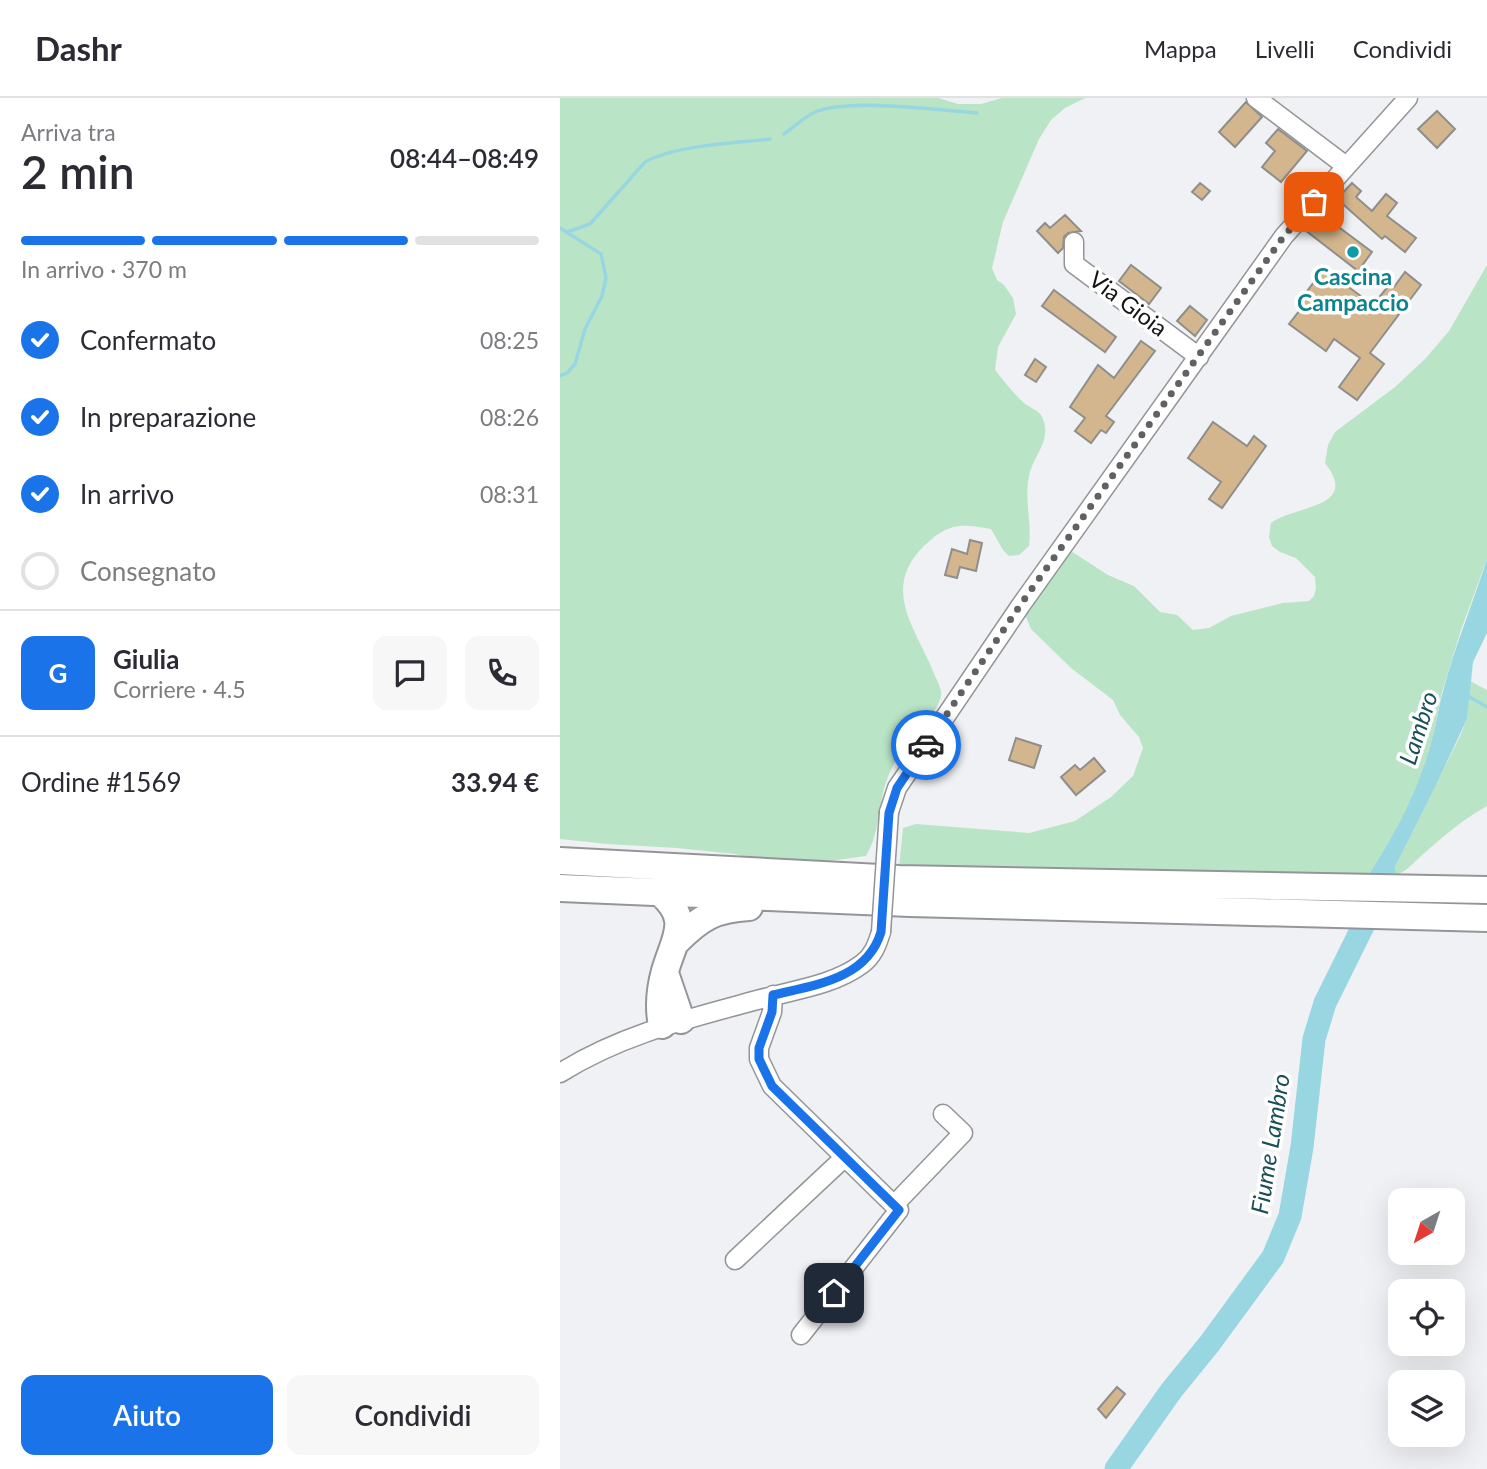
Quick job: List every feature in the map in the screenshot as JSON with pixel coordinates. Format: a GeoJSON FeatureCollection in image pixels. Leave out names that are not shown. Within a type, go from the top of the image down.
{"type":"FeatureCollection","features":[{"type":"Feature","properties":{"kind":"highway"},"geometry":{"type":"LineString","coordinates":[[560,861],[899,879],[1487,890]]}},
{"type":"Feature","properties":{"kind":"highway"},"geometry":{"type":"LineString","coordinates":[[560,888],[910,903],[1487,918]]}},
{"type":"Feature","properties":{"kind":"highway"},"geometry":{"type":"LineString","coordinates":[[659,892],[671,902],[679,921],[677,941],[664,973],[672,1023]]}},
{"type":"Feature","properties":{"kind":"highway"},"geometry":{"type":"LineString","coordinates":[[677,941],[701,919],[727,909],[748,907],[863,910],[910,903]]}},
{"type":"Feature","properties":{"kind":"street"},"geometry":{"type":"LineString","coordinates":[[1256,98],[1346,166]]}},
{"type":"Feature","properties":{"kind":"street"},"geometry":{"type":"LineString","coordinates":[[560,1073],[611,1046],[672,1023],[816,985],[855,968],[872,955],[881,932],[889,813],[897,788],[1021,604],[1284,236],[1408,98]]}},
{"type":"Feature","properties":{"kind":"street","name":"Via Gioia"},"geometry":{"type":"LineString","coordinates":[[1074,242],[1074,264],[1199,357]]}},
{"type":"Feature","properties":{"kind":"street"},"geometry":{"type":"LineString","coordinates":[[773,995],[772,1012],[759,1048],[759,1059],[772,1086],[899,1210],[802,1335]]}},
{"type":"Feature","properties":{"kind":"street"},"geometry":{"type":"LineString","coordinates":[[894,1205],[963,1133],[943,1114]]}},
{"type":"Feature","properties":{"kind":"street"},"geometry":{"type":"LineString","coordinates":[[735,1260],[845,1157]]}},
{"type":"Feature","properties":{"kind":"green space"},"geometry":{"type":"Polygon","coordinates":[[[560,98],[938,98],[958,104],[981,104],[1002,98],[1085,98],[1065,108],[1051,120],[1039,139],[1003,222],[992,268],[997,280],[1013,298],[1016,314],[998,347],[995,370],[1024,403],[1041,415],[1045,431],[1042,446],[1029,476],[1029,546],[1019,555],[1009,556],[991,529],[955,527],[932,538],[911,562],[904,579],[906,611],[938,683],[941,696],[934,711],[909,738],[891,770],[883,791],[875,835],[866,856],[829,861],[762,861],[735,854],[560,839],[560,98]]]}},
{"type":"Feature","properties":{"kind":"green space"},"geometry":{"type":"Polygon","coordinates":[[[1487,265],[1487,559],[1442,692],[1432,742],[1419,782],[1399,828],[1366,878],[899,868],[903,828],[916,824],[1029,833],[1075,821],[1111,797],[1133,776],[1143,748],[1139,737],[1120,715],[1113,700],[1071,668],[1031,629],[1021,605],[1063,546],[1108,575],[1134,586],[1160,612],[1177,615],[1193,630],[1209,628],[1231,616],[1283,603],[1309,601],[1316,588],[1315,577],[1296,558],[1272,546],[1269,537],[1271,523],[1320,504],[1330,497],[1335,489],[1334,478],[1325,463],[1328,445],[1335,432],[1395,387],[1425,359],[1449,331],[1487,265]]]}},
{"type":"Feature","properties":{"kind":"green space"},"geometry":{"type":"Polygon","coordinates":[[[1470,681],[1487,690],[1487,806],[1452,830],[1406,870],[1389,879],[1461,734],[1467,719],[1470,681]]]}},
{"type":"Feature","properties":{"kind":"water"},"geometry":{"type":"Polygon","coordinates":[[[1487,559],[1487,633],[1473,662],[1467,719],[1389,879],[1366,878],[1396,830],[1419,780],[1448,674],[1487,559]]]}},
{"type":"Feature","properties":{"kind":"building"},"geometry":{"type":"Polygon","coordinates":[[[1246,102],[1262,117],[1235,147],[1219,132],[1246,102]]]}},
{"type":"Feature","properties":{"kind":"building"},"geometry":{"type":"Polygon","coordinates":[[[1437,111],[1455,129],[1437,148],[1418,129],[1437,111]]]}},
{"type":"Feature","properties":{"kind":"building"},"geometry":{"type":"Polygon","coordinates":[[[1278,129],[1307,151],[1281,182],[1262,167],[1275,151],[1266,143],[1278,129]]]}},
{"type":"Feature","properties":{"kind":"building"},"geometry":{"type":"Polygon","coordinates":[[[1200,183],[1210,191],[1202,200],[1192,192],[1200,183]]]}},
{"type":"Feature","properties":{"kind":"building"},"geometry":{"type":"Polygon","coordinates":[[[1352,183],[1361,191],[1356,197],[1372,211],[1386,194],[1397,203],[1387,216],[1416,238],[1405,252],[1385,236],[1382,239],[1337,199],[1352,183]]]}},
{"type":"Feature","properties":{"kind":"building"},"geometry":{"type":"Polygon","coordinates":[[[1320,213],[1372,252],[1358,271],[1305,230],[1320,213]]]}},
{"type":"Feature","properties":{"kind":"building"},"geometry":{"type":"Polygon","coordinates":[[[1065,215],[1081,231],[1068,233],[1064,237],[1063,248],[1058,253],[1037,231],[1045,223],[1050,228],[1065,215]]]}},
{"type":"Feature","properties":{"kind":"building"},"geometry":{"type":"Polygon","coordinates":[[[1131,265],[1161,288],[1149,304],[1119,281],[1131,265]]]}},
{"type":"Feature","properties":{"kind":"building"},"geometry":{"type":"Polygon","coordinates":[[[1324,269],[1373,305],[1390,284],[1394,287],[1405,272],[1421,285],[1370,353],[1384,364],[1357,400],[1339,387],[1360,358],[1334,339],[1326,351],[1289,324],[1303,306],[1298,303],[1324,269]]]}},
{"type":"Feature","properties":{"kind":"building"},"geometry":{"type":"Polygon","coordinates":[[[1054,290],[1116,337],[1105,352],[1042,306],[1054,290]]]}},
{"type":"Feature","properties":{"kind":"building"},"geometry":{"type":"Polygon","coordinates":[[[1190,306],[1207,320],[1195,336],[1177,321],[1190,306]]]}},
{"type":"Feature","properties":{"kind":"building"},"geometry":{"type":"Polygon","coordinates":[[[1141,341],[1155,351],[1106,416],[1114,422],[1106,433],[1101,430],[1091,443],[1075,431],[1085,418],[1070,407],[1098,365],[1114,378],[1141,341]]]}},
{"type":"Feature","properties":{"kind":"building"},"geometry":{"type":"Polygon","coordinates":[[[1035,359],[1046,367],[1036,382],[1025,375],[1035,359]]]}},
{"type":"Feature","properties":{"kind":"building"},"geometry":{"type":"Polygon","coordinates":[[[1213,422],[1247,446],[1254,436],[1266,446],[1222,508],[1209,499],[1221,482],[1188,458],[1213,422]]]}},
{"type":"Feature","properties":{"kind":"building"},"geometry":{"type":"Polygon","coordinates":[[[970,540],[982,543],[976,571],[960,567],[957,578],[945,575],[952,549],[967,554],[970,540]]]}},
{"type":"Feature","properties":{"kind":"building"},"geometry":{"type":"Polygon","coordinates":[[[1016,738],[1041,746],[1034,768],[1009,760],[1016,738]]]}},
{"type":"Feature","properties":{"kind":"building"},"geometry":{"type":"Polygon","coordinates":[[[1094,758],[1105,771],[1076,795],[1061,777],[1075,765],[1080,770],[1094,758]]]}},
{"type":"Feature","properties":{"kind":"building"},"geometry":{"type":"Polygon","coordinates":[[[1117,1387],[1125,1394],[1106,1418],[1098,1409],[1117,1387]]]}},
{"type":"Feature","properties":{"kind":"waterway"},"geometry":{"type":"LineString","coordinates":[[784,134],[815,112],[831,108],[871,105],[977,113]]}},
{"type":"Feature","properties":{"kind":"waterway"},"geometry":{"type":"LineString","coordinates":[[567,232],[590,224],[645,162],[658,156],[689,148],[770,139]]}},
{"type":"Feature","properties":{"kind":"waterway"},"geometry":{"type":"LineString","coordinates":[[560,228],[601,254],[606,278],[602,296],[585,329],[575,364],[560,376]]}},
{"type":"Feature","properties":{"kind":"waterway"},"geometry":{"type":"LineString","coordinates":[[1468,696],[1487,707]]}},
{"type":"Feature","properties":{"kind":"waterway","name":"Fiume Lambro"},"geometry":{"type":"LineString","coordinates":[[1116,1469],[1171,1391],[1273,1257],[1290,1216],[1302,1147],[1314,1039],[1325,1003],[1368,916],[1384,872]]}},
{"type":"Feature","properties":{"kind":"way so far"},"geometry":{"type":"LineString","coordinates":[[926,745],[1021,604],[1284,236],[1314,202]]}},
{"type":"Feature","properties":{"kind":"place","name":"Cascina Campaccio"},"geometry":{"type":"Point","coordinates":[1353,252]}},
{"type":"Feature","properties":{"kind":"route"},"geometry":{"type":"LineString","coordinates":[[834,1293],[899,1210],[772,1086],[759,1059],[759,1048],[772,1012],[773,995],[835,978],[863,964],[872,955],[881,932],[889,813],[897,788],[926,745]]}},
{"type":"Feature","properties":{"kind":"water label","name":"Lambro"},"geometry":{"type":"Point","coordinates":[1419,728]}}]}
